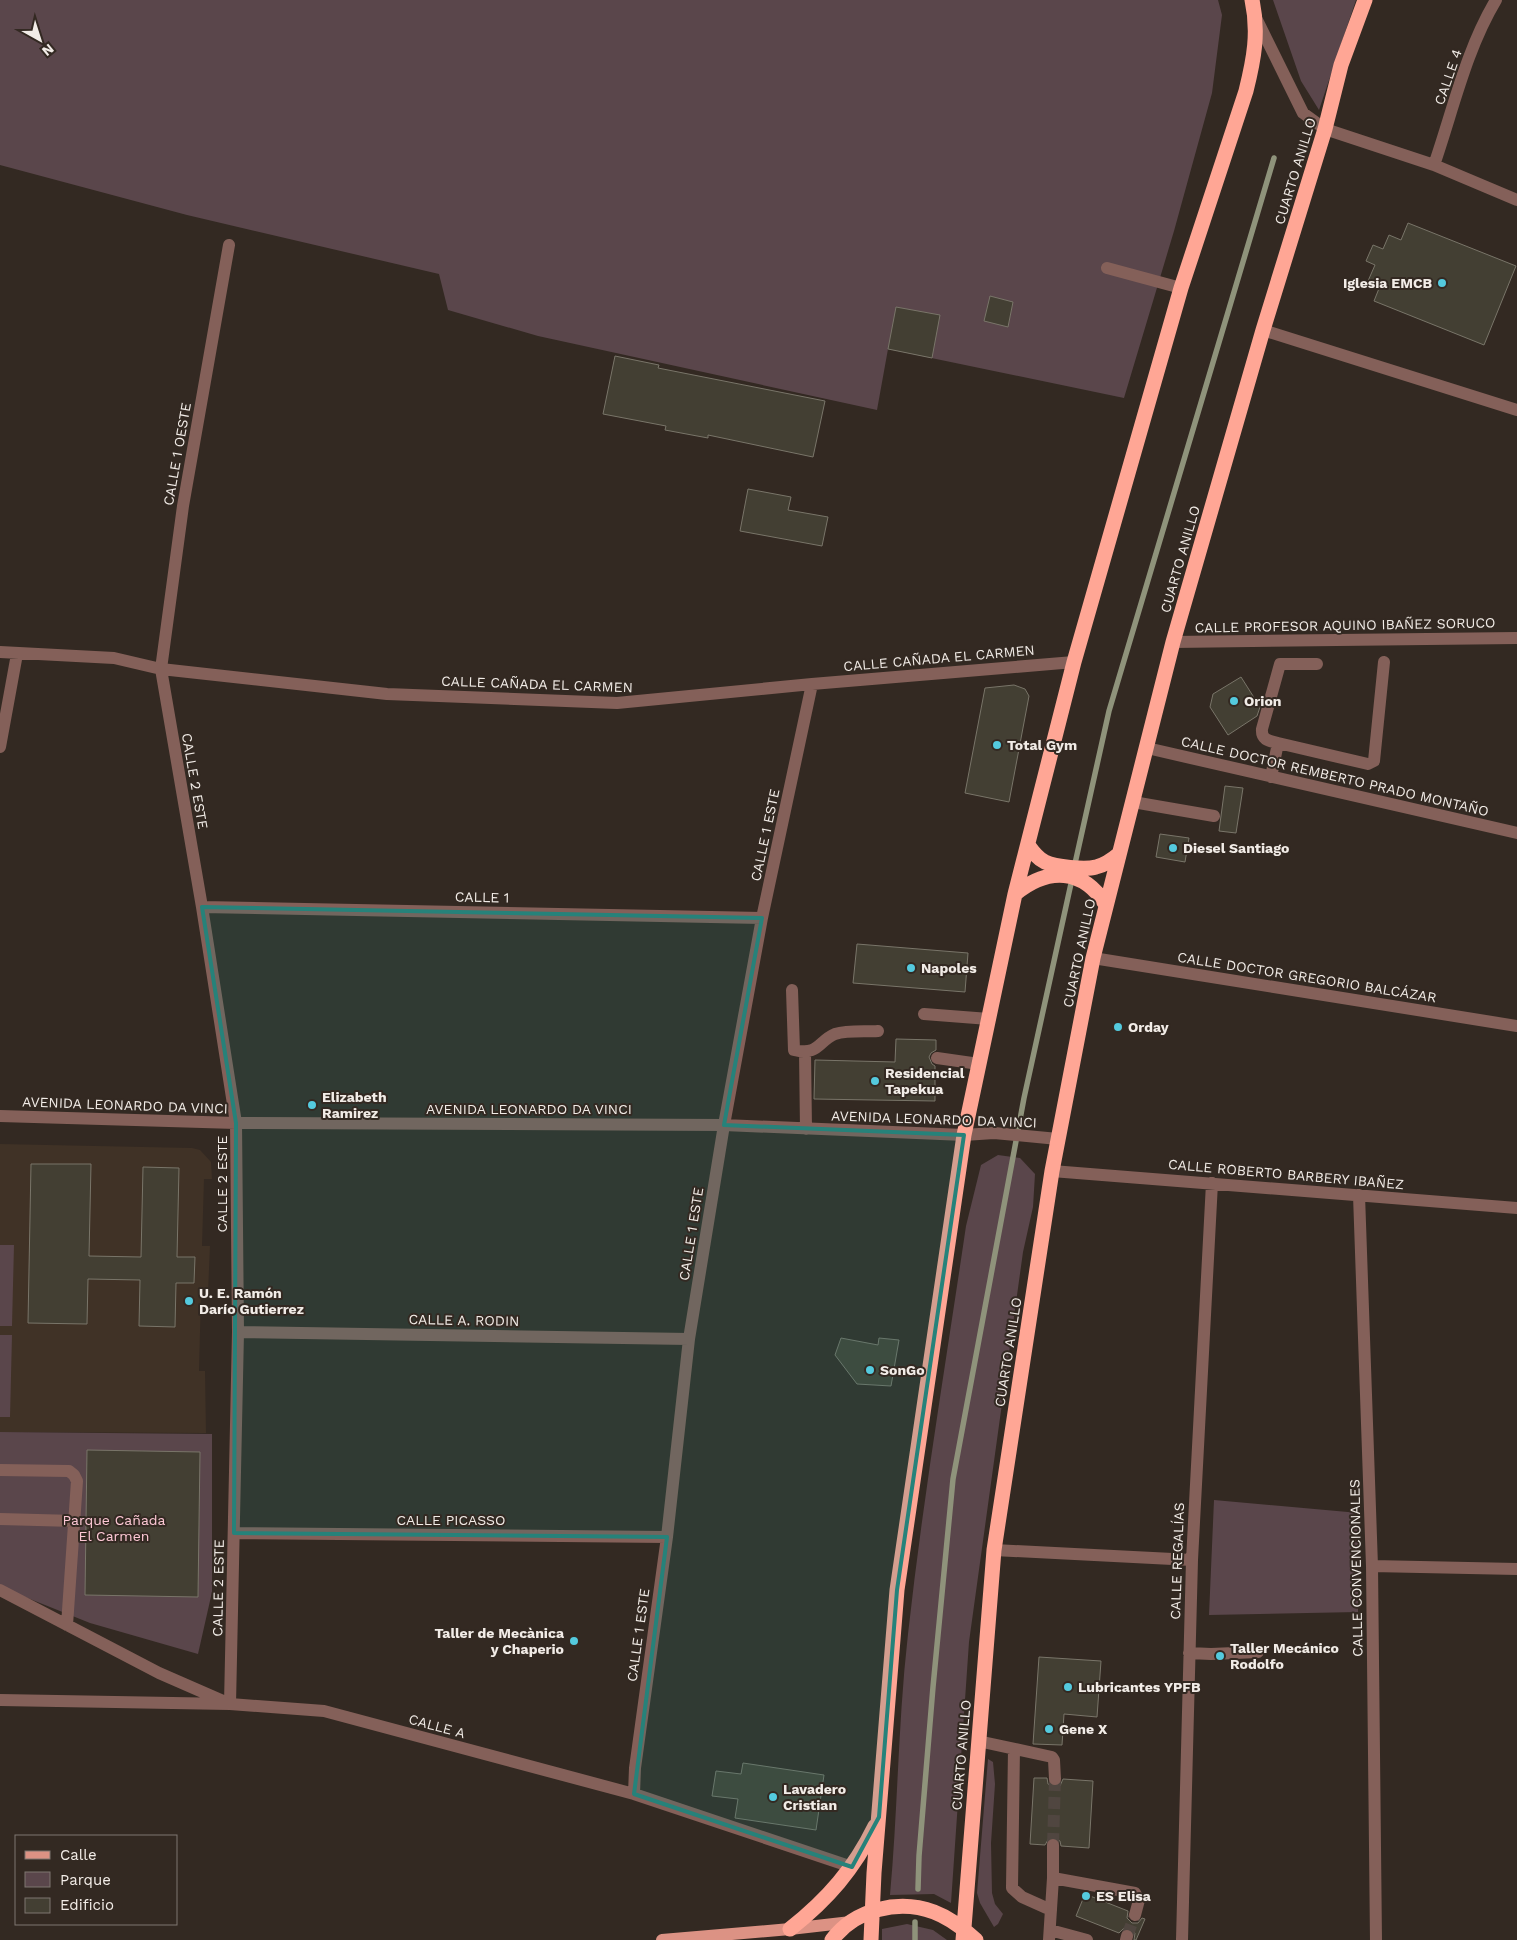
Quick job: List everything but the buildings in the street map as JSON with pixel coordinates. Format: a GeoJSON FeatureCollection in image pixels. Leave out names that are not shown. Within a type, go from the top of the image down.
{"type":"FeatureCollection","features":[{"type":"Feature","properties":{"kind":"highway"},"geometry":{"type":"LineString","coordinates":[[871,1940],[897,1590],[964,1135],[1015,894],[1074,662],[1181,288],[1246,91],[1254,57],[1256,18],[1252,0]]}},
{"type":"Feature","properties":{"kind":"highway","name":"CUARTO ANILLO"},"geometry":{"type":"LineString","coordinates":[[963,1935],[994,1550],[1052,1171],[1093,958],[1173,642],[1263,330],[1325,129],[1341,65],[1365,0]]}},
{"type":"Feature","properties":{"kind":"highway"},"geometry":{"type":"LineString","coordinates":[[1028,846],[1035,856],[1056,870],[1079,873],[1108,863],[1119,854]]}},
{"type":"Feature","properties":{"kind":"highway"},"geometry":{"type":"LineString","coordinates":[[1015,894],[1034,881],[1056,870]]}},
{"type":"Feature","properties":{"kind":"highway"},"geometry":{"type":"LineString","coordinates":[[1079,873],[1099,894],[1106,905]]}},
{"type":"Feature","properties":{"kind":"highway"},"geometry":{"type":"LineString","coordinates":[[790,1930],[813,1911],[842,1881],[867,1843],[879,1818]]}},
{"type":"Feature","properties":{"kind":"highway"},"geometry":{"type":"LineString","coordinates":[[832,1940],[851,1922],[872,1911],[894,1906],[916,1906],[935,1912],[963,1935],[976,1940]]}},
{"type":"Feature","properties":{"kind":"main road"},"geometry":{"type":"LineString","coordinates":[[662,1940],[790,1930],[851,1922]]}},
{"type":"Feature","properties":{"kind":"street","name":"CALLE 4"},"geometry":{"type":"LineString","coordinates":[[1434,165],[1468,62],[1487,14],[1496,0]]}},
{"type":"Feature","properties":{"kind":"street"},"geometry":{"type":"LineString","coordinates":[[1256,18],[1304,113],[1325,129],[1434,165],[1517,200]]}},
{"type":"Feature","properties":{"kind":"street","name":"CALLE 1 OESTE"},"geometry":{"type":"LineString","coordinates":[[161,669],[183,506],[229,245]]}},
{"type":"Feature","properties":{"kind":"street"},"geometry":{"type":"LineString","coordinates":[[1107,268],[1181,288]]}},
{"type":"Feature","properties":{"kind":"street"},"geometry":{"type":"LineString","coordinates":[[1263,330],[1517,410]]}},
{"type":"Feature","properties":{"kind":"street","name":"CALLE PROFESOR AQUINO IBAÑEZ SORUCO"},"geometry":{"type":"LineString","coordinates":[[1173,642],[1517,638]]}},
{"type":"Feature","properties":{"kind":"street"},"geometry":{"type":"LineString","coordinates":[[1300,664],[1302,641]]}},
{"type":"Feature","properties":{"kind":"street","name":"CALLE CAÑADA EL CARMEN"},"geometry":{"type":"LineString","coordinates":[[0,652],[114,658],[161,669],[387,694],[616,703],[1074,662]]}},
{"type":"Feature","properties":{"kind":"street"},"geometry":{"type":"LineString","coordinates":[[0,747],[17,654]]}},
{"type":"Feature","properties":{"kind":"street"},"geometry":{"type":"LineString","coordinates":[[1317,664],[1280,664],[1264,720],[1262,735],[1265,740],[1368,764],[1374,761],[1384,662]]}},
{"type":"Feature","properties":{"kind":"street","name":"CALLE 2 ESTE"},"geometry":{"type":"LineString","coordinates":[[161,669],[202,907],[236,1123],[238,1332],[230,1704]]}},
{"type":"Feature","properties":{"kind":"street","name":"CALLE 1 ESTE"},"geometry":{"type":"LineString","coordinates":[[634,1794],[635,1768],[667,1537],[689,1339],[724,1125],[762,918],[812,684]]}},
{"type":"Feature","properties":{"kind":"street"},"geometry":{"type":"LineString","coordinates":[[1271,777],[1278,743]]}},
{"type":"Feature","properties":{"kind":"street","name":"CALLE DOCTOR REMBERTO PRADO MONTAÑO"},"geometry":{"type":"LineString","coordinates":[[1146,748],[1517,834]]}},
{"type":"Feature","properties":{"kind":"street"},"geometry":{"type":"LineString","coordinates":[[1133,802],[1214,816]]}},
{"type":"Feature","properties":{"kind":"street","name":"CALLE 1"},"geometry":{"type":"LineString","coordinates":[[202,907],[762,918]]}},
{"type":"Feature","properties":{"kind":"street","name":"CALLE DOCTOR GREGORIO BALCÁZAR"},"geometry":{"type":"LineString","coordinates":[[1093,958],[1517,1026]]}},
{"type":"Feature","properties":{"kind":"street"},"geometry":{"type":"LineString","coordinates":[[792,990],[793,1048],[804,1052],[820,1046],[830,1036],[837,1033],[878,1031]]}},
{"type":"Feature","properties":{"kind":"street"},"geometry":{"type":"LineString","coordinates":[[924,1014],[989,1019]]}},
{"type":"Feature","properties":{"kind":"street"},"geometry":{"type":"LineString","coordinates":[[804,1052],[806,1129]]}},
{"type":"Feature","properties":{"kind":"street"},"geometry":{"type":"LineString","coordinates":[[937,1058],[979,1064]]}},
{"type":"Feature","properties":{"kind":"street","name":"AVENIDA LEONARDO DA VINCI"},"geometry":{"type":"LineString","coordinates":[[0,1116],[236,1123],[724,1125],[964,1135],[994,1133],[1058,1139]]}},
{"type":"Feature","properties":{"kind":"street","name":"CALLE ROBERTO BARBERY IBAÑEZ"},"geometry":{"type":"LineString","coordinates":[[1052,1171],[1517,1208]]}},
{"type":"Feature","properties":{"kind":"street","name":"CALLE REGALÍAS"},"geometry":{"type":"LineString","coordinates":[[1182,1940],[1192,1560],[1212,1184]]}},
{"type":"Feature","properties":{"kind":"street","name":"CALLE CONVENCIONALES"},"geometry":{"type":"LineString","coordinates":[[1359,1195],[1372,1566],[1376,1940]]}},
{"type":"Feature","properties":{"kind":"street","name":"CALLE A. RODIN"},"geometry":{"type":"LineString","coordinates":[[238,1332],[689,1339]]}},
{"type":"Feature","properties":{"kind":"street"},"geometry":{"type":"LineString","coordinates":[[0,1470],[68,1471],[74,1475],[77,1481],[67,1625]]}},
{"type":"Feature","properties":{"kind":"street"},"geometry":{"type":"LineString","coordinates":[[0,1519],[75,1521]]}},
{"type":"Feature","properties":{"kind":"street","name":"CALLE PICASSO"},"geometry":{"type":"LineString","coordinates":[[234,1533],[667,1537]]}},
{"type":"Feature","properties":{"kind":"street"},"geometry":{"type":"LineString","coordinates":[[994,1550],[1192,1560]]}},
{"type":"Feature","properties":{"kind":"street"},"geometry":{"type":"LineString","coordinates":[[1372,1566],[1517,1569]]}},
{"type":"Feature","properties":{"kind":"street"},"geometry":{"type":"LineString","coordinates":[[0,1590],[159,1673],[230,1704]]}},
{"type":"Feature","properties":{"kind":"street"},"geometry":{"type":"LineString","coordinates":[[1189,1653],[1258,1652]]}},
{"type":"Feature","properties":{"kind":"street","name":"CALLE A"},"geometry":{"type":"LineString","coordinates":[[0,1700],[230,1704],[324,1711],[634,1794],[852,1867]]}},
{"type":"Feature","properties":{"kind":"street"},"geometry":{"type":"LineString","coordinates":[[978,1741],[1052,1757],[1054,1760],[1055,1779]]}},
{"type":"Feature","properties":{"kind":"street"},"geometry":{"type":"LineString","coordinates":[[1014,1749],[1012,1888],[1022,1897],[1051,1910]]}},
{"type":"Feature","properties":{"kind":"street"},"geometry":{"type":"LineString","coordinates":[[1053,1846],[1049,1935],[1087,1940]]}},
{"type":"Feature","properties":{"kind":"street"},"geometry":{"type":"LineString","coordinates":[[1053,1878],[1135,1893],[1139,1900],[1135,1914]]}},
{"type":"Feature","properties":{"kind":"highlighted area"},"geometry":{"type":"Polygon","coordinates":[[[202,907],[762,918],[724,1125],[964,1135],[897,1590],[879,1817],[852,1867],[634,1794],[667,1537],[234,1533],[236,1123],[202,907]]]}},
{"type":"Feature","properties":{"kind":"shaded area"},"geometry":{"type":"Polygon","coordinates":[[[0,1144],[192,1148],[200,1150],[211,1162],[212,1179],[204,1179],[202,1246],[210,1246],[208,1293],[201,1293],[199,1371],[205,1371],[206,1433],[0,1432],[0,1144]]]}},
{"type":"Feature","properties":{"kind":"green space"},"geometry":{"type":"Polygon","coordinates":[[[0,0],[1218,0],[1222,15],[1212,93],[1174,231],[1124,398],[888,349],[877,410],[538,336],[448,310],[439,274],[187,215],[0,165],[0,0]]]}},
{"type":"Feature","properties":{"kind":"green space"},"geometry":{"type":"Polygon","coordinates":[[[1273,0],[1356,0],[1319,110],[1301,81],[1273,0]]]}},
{"type":"Feature","properties":{"kind":"green space"},"geometry":{"type":"Polygon","coordinates":[[[998,1155],[1020,1158],[1035,1174],[1033,1207],[1023,1252],[969,1642],[951,1903],[934,1894],[890,1895],[900,1732],[908,1634],[921,1532],[966,1226],[981,1165],[998,1155]]]}},
{"type":"Feature","properties":{"kind":"green space"},"geometry":{"type":"Polygon","coordinates":[[[0,1245],[14,1245],[12,1326],[0,1326],[0,1245]]]}},
{"type":"Feature","properties":{"kind":"green space"},"geometry":{"type":"Polygon","coordinates":[[[0,1335],[12,1335],[10,1417],[0,1417],[0,1335]]]}},
{"type":"Feature","properties":{"kind":"green space","name":"Parque Cañada El Carmen"},"geometry":{"type":"Polygon","coordinates":[[[0,1432],[212,1434],[212,1592],[198,1654],[90,1623],[0,1587],[0,1432]]]}},
{"type":"Feature","properties":{"kind":"green space"},"geometry":{"type":"Polygon","coordinates":[[[1214,1500],[1359,1513],[1358,1612],[1209,1615],[1214,1500]]]}},
{"type":"Feature","properties":{"kind":"green space"},"geometry":{"type":"Polygon","coordinates":[[[988,1759],[993,1762],[995,1784],[991,1843],[992,1893],[995,1904],[1003,1914],[998,1924],[994,1927],[980,1903],[977,1893],[988,1759]]]}},
{"type":"Feature","properties":{"kind":"green space"},"geometry":{"type":"Polygon","coordinates":[[[907,1924],[933,1930],[947,1940],[882,1940],[882,1929],[907,1924]]]}},
{"type":"Feature","properties":{"kind":"waterway"},"geometry":{"type":"LineString","coordinates":[[1074,868],[1109,711],[1274,158]]}},
{"type":"Feature","properties":{"kind":"waterway"},"geometry":{"type":"LineString","coordinates":[[918,1889],[933,1687],[953,1479],[1024,1098],[1072,879]]}},
{"type":"Feature","properties":{"kind":"waterway"},"geometry":{"type":"LineString","coordinates":[[915,1922],[915,1940]]}},
{"type":"Feature","properties":{"kind":"tunnel"},"geometry":{"type":"LineString","coordinates":[[1053,1845],[1055,1779]]}},
{"type":"Feature","properties":{"kind":"tunnel"},"geometry":{"type":"LineString","coordinates":[[1127,1936],[1135,1915]]}},
{"type":"Feature","properties":{"kind":"place","name":"Iglesia EMCB"},"geometry":{"type":"Point","coordinates":[1442,283]}},
{"type":"Feature","properties":{"kind":"place","name":"Orion"},"geometry":{"type":"Point","coordinates":[1234,701]}},
{"type":"Feature","properties":{"kind":"place","name":"Total Gym"},"geometry":{"type":"Point","coordinates":[997,745]}},
{"type":"Feature","properties":{"kind":"place","name":"Diesel Santiago"},"geometry":{"type":"Point","coordinates":[1173,848]}},
{"type":"Feature","properties":{"kind":"place","name":"Napoles"},"geometry":{"type":"Point","coordinates":[911,968]}},
{"type":"Feature","properties":{"kind":"place","name":"Orday"},"geometry":{"type":"Point","coordinates":[1118,1027]}},
{"type":"Feature","properties":{"kind":"place","name":"Residencial Tapekua"},"geometry":{"type":"Point","coordinates":[875,1081]}},
{"type":"Feature","properties":{"kind":"place","name":"Elizabeth Ramirez"},"geometry":{"type":"Point","coordinates":[312,1105]}},
{"type":"Feature","properties":{"kind":"place","name":"U. E. Ramón Darío Gutierrez"},"geometry":{"type":"Point","coordinates":[189,1301]}},
{"type":"Feature","properties":{"kind":"place","name":"SonGo"},"geometry":{"type":"Point","coordinates":[870,1370]}},
{"type":"Feature","properties":{"kind":"place","name":"Taller de Mecànica y Chaperio"},"geometry":{"type":"Point","coordinates":[574,1641]}},
{"type":"Feature","properties":{"kind":"place","name":"Taller Mecánico Rodolfo"},"geometry":{"type":"Point","coordinates":[1220,1656]}},
{"type":"Feature","properties":{"kind":"place","name":"Lubricantes YPFB"},"geometry":{"type":"Point","coordinates":[1068,1687]}},
{"type":"Feature","properties":{"kind":"place","name":"Gene X"},"geometry":{"type":"Point","coordinates":[1049,1729]}},
{"type":"Feature","properties":{"kind":"place","name":"Lavadero Cristian"},"geometry":{"type":"Point","coordinates":[773,1797]}},
{"type":"Feature","properties":{"kind":"place","name":"ES Elisa"},"geometry":{"type":"Point","coordinates":[1086,1896]}}]}
